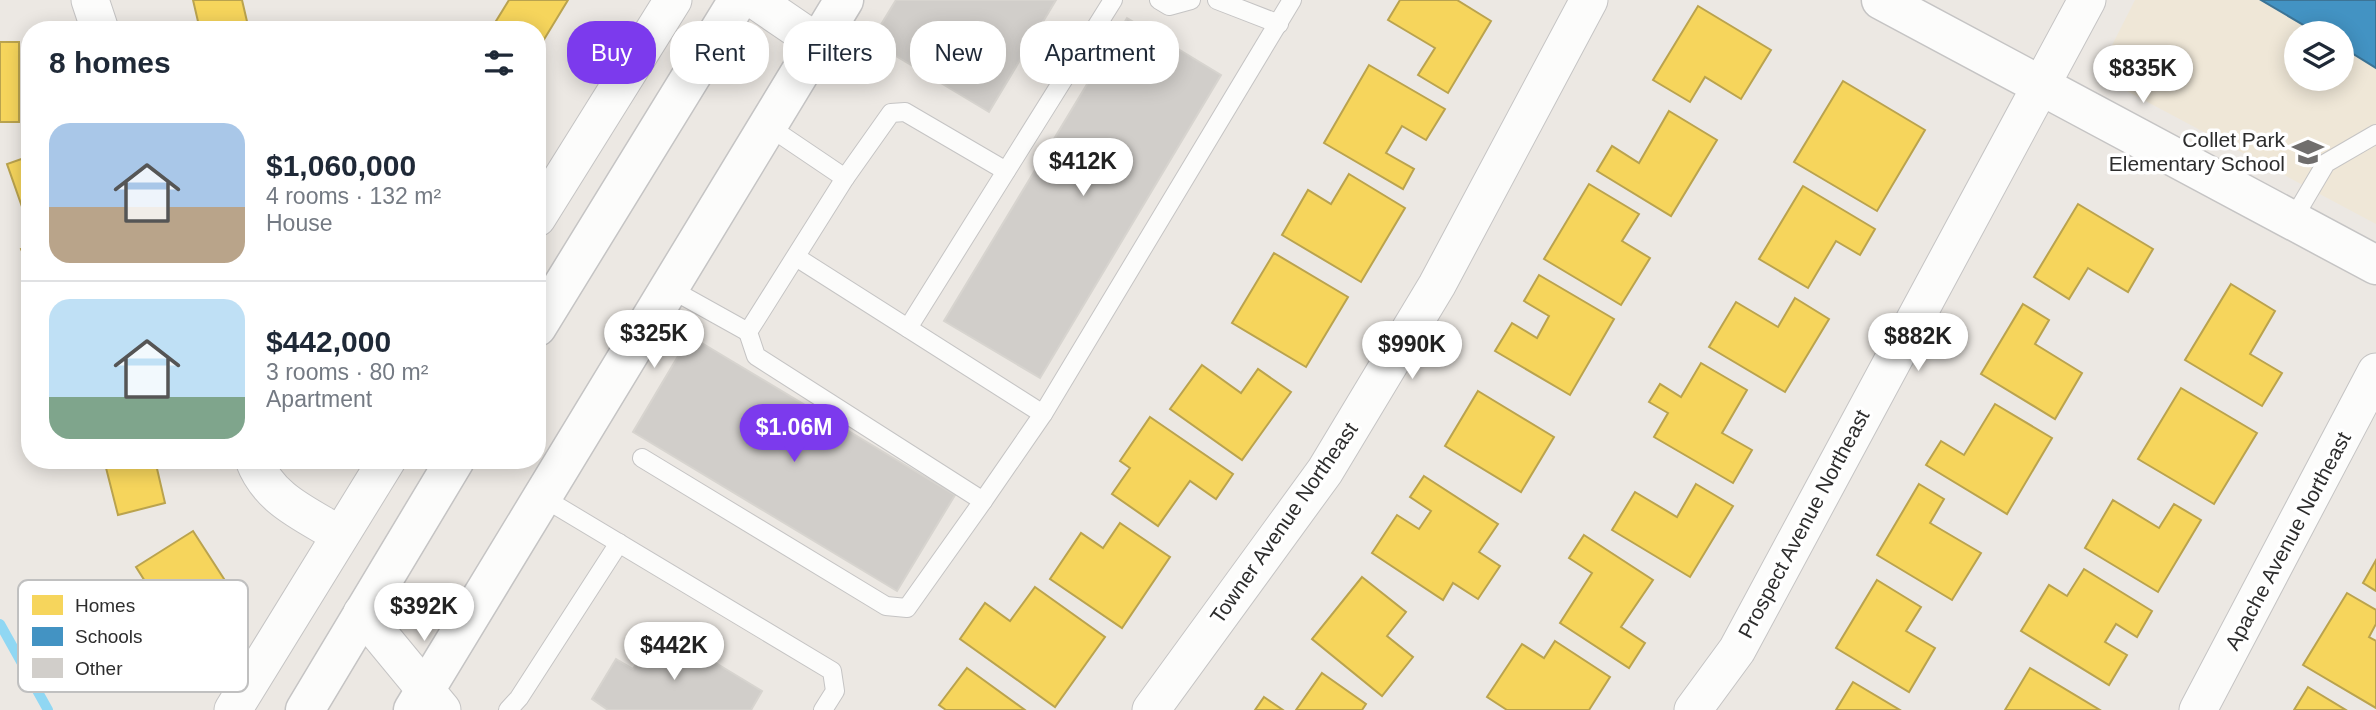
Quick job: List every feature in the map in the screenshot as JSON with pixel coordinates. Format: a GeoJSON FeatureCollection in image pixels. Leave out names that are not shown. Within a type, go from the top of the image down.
{"type":"FeatureCollection","features":[{"type":"Feature","properties":{"kind":"main road"},"geometry":{"type":"LineString","coordinates":[[546,312],[738,0]]}},
{"type":"Feature","properties":{"kind":"main road"},"geometry":{"type":"LineString","coordinates":[[831,21],[844,0]]}},
{"type":"Feature","properties":{"kind":"main road"},"geometry":{"type":"LineString","coordinates":[[1881,0],[2376,265]]}},
{"type":"Feature","properties":{"kind":"main road"},"geometry":{"type":"LineString","coordinates":[[427,704],[542,497],[793,84]]}},
{"type":"Feature","properties":{"kind":"main road"},"geometry":{"type":"LineString","coordinates":[[304,710],[450,469]]}},
{"type":"Feature","properties":{"kind":"street"},"geometry":{"type":"LineString","coordinates":[[90,0],[97,21]]}},
{"type":"Feature","properties":{"kind":"street"},"geometry":{"type":"LineString","coordinates":[[546,204],[673,0]]}},
{"type":"Feature","properties":{"kind":"street"},"geometry":{"type":"LineString","coordinates":[[755,0],[786,21]]}},
{"type":"Feature","properties":{"kind":"street","name":"Towner Avenue Northeast"},"geometry":{"type":"LineString","coordinates":[[1151,710],[1325,471],[1437,285],[1589,0]]}},
{"type":"Feature","properties":{"kind":"street","name":"Prospect Avenue Northeast"},"geometry":{"type":"LineString","coordinates":[[1693,710],[1737,649],[2087,0]]}},
{"type":"Feature","properties":{"kind":"street","name":"Apache Avenue Northeast"},"geometry":{"type":"LineString","coordinates":[[2198,710],[2376,372]]}},
{"type":"Feature","properties":{"kind":"street"},"geometry":{"type":"LineString","coordinates":[[258,469],[268,488],[284,502],[340,535]]}},
{"type":"Feature","properties":{"kind":"street"},"geometry":{"type":"LineString","coordinates":[[248,685],[381,469]]}},
{"type":"Feature","properties":{"kind":"street"},"geometry":{"type":"LineString","coordinates":[[362,613],[427,704]]}},
{"type":"Feature","properties":{"kind":"street"},"geometry":{"type":"LineString","coordinates":[[233,710],[244,692]]}},
{"type":"Feature","properties":{"kind":"lane"},"geometry":{"type":"LineString","coordinates":[[908,328],[1113,0]]}},
{"type":"Feature","properties":{"kind":"lane"},"geometry":{"type":"LineString","coordinates":[[1159,0],[1169,6],[1191,0]]}},
{"type":"Feature","properties":{"kind":"lane"},"geometry":{"type":"LineString","coordinates":[[1217,0],[1279,24]]}},
{"type":"Feature","properties":{"kind":"lane"},"geometry":{"type":"LineString","coordinates":[[642,458],[886,606],[908,608],[1043,414],[1292,0]]}},
{"type":"Feature","properties":{"kind":"lane"},"geometry":{"type":"LineString","coordinates":[[748,332],[845,178],[891,113],[905,112],[1006,171]]}},
{"type":"Feature","properties":{"kind":"lane"},"geometry":{"type":"LineString","coordinates":[[768,126],[845,178]]}},
{"type":"Feature","properties":{"kind":"lane"},"geometry":{"type":"LineString","coordinates":[[2293,219],[2326,163],[2376,134]]}},
{"type":"Feature","properties":{"kind":"lane"},"geometry":{"type":"LineString","coordinates":[[796,257],[1043,414]]}},
{"type":"Feature","properties":{"kind":"lane"},"geometry":{"type":"LineString","coordinates":[[670,288],[748,332],[756,356],[983,501]]}},
{"type":"Feature","properties":{"kind":"lane"},"geometry":{"type":"LineString","coordinates":[[542,497],[832,671],[835,691],[823,710]]}},
{"type":"Feature","properties":{"kind":"lane"},"geometry":{"type":"LineString","coordinates":[[508,710],[519,698],[619,543]]}},
{"type":"Feature","properties":{"kind":"shaded area","name":"Collet Park Elementary School"},"geometry":{"type":"Polygon","coordinates":[[[2135,0],[2376,0],[2376,224],[2097,75],[2135,0]]]}},
{"type":"Feature","properties":{"kind":"building: Homes"},"geometry":{"type":"Polygon","coordinates":[[[193,0],[242,0],[247,21],[198,21],[193,0]]]}},
{"type":"Feature","properties":{"kind":"building: Homes"},"geometry":{"type":"Polygon","coordinates":[[[509,0],[568,0],[546,36],[546,21],[496,21],[509,0]]]}},
{"type":"Feature","properties":{"kind":"building: Homes"},"geometry":{"type":"Polygon","coordinates":[[[1400,0],[1457,0],[1491,21],[1448,93],[1418,75],[1435,48],[1388,20],[1400,0]]]}},
{"type":"Feature","properties":{"kind":"building: Homes"},"geometry":{"type":"Polygon","coordinates":[[[1698,6],[1771,50],[1741,99],[1705,77],[1690,102],[1653,80],[1698,6]]]}},
{"type":"Feature","properties":{"kind":"building: Homes"},"geometry":{"type":"Polygon","coordinates":[[[0,42],[19,42],[19,122],[0,122],[0,42]]]}},
{"type":"Feature","properties":{"kind":"building: Homes"},"geometry":{"type":"Polygon","coordinates":[[[1369,65],[1445,109],[1426,140],[1402,126],[1386,153],[1414,169],[1403,189],[1324,143],[1369,65]]]}},
{"type":"Feature","properties":{"kind":"building: Homes"},"geometry":{"type":"Polygon","coordinates":[[[1843,81],[1925,130],[1877,211],[1794,162],[1843,81]]]}},
{"type":"Feature","properties":{"kind":"building: Homes"},"geometry":{"type":"Polygon","coordinates":[[[1669,111],[1717,140],[1671,216],[1597,171],[1612,146],[1639,163],[1669,111]]]}},
{"type":"Feature","properties":{"kind":"building: Homes"},"geometry":{"type":"Polygon","coordinates":[[[21,159],[21,204],[7,164],[21,159]]]}},
{"type":"Feature","properties":{"kind":"building: Homes"},"geometry":{"type":"Polygon","coordinates":[[[1349,174],[1405,208],[1361,282],[1282,235],[1308,190],[1331,204],[1349,174]]]}},
{"type":"Feature","properties":{"kind":"building: Homes"},"geometry":{"type":"Polygon","coordinates":[[[1589,184],[1639,214],[1622,241],[1650,258],[1621,305],[1544,259],[1589,184]]]}},
{"type":"Feature","properties":{"kind":"building: Homes"},"geometry":{"type":"Polygon","coordinates":[[[1803,186],[1875,229],[1860,255],[1836,241],[1808,288],[1759,259],[1803,186]]]}},
{"type":"Feature","properties":{"kind":"building: Homes"},"geometry":{"type":"Polygon","coordinates":[[[2078,204],[2153,249],[2128,292],[2088,268],[2069,299],[2034,277],[2078,204]]]}},
{"type":"Feature","properties":{"kind":"building: Homes"},"geometry":{"type":"Polygon","coordinates":[[[1274,253],[1348,297],[1306,367],[1232,323],[1274,253]]]}},
{"type":"Feature","properties":{"kind":"building: Homes"},"geometry":{"type":"Polygon","coordinates":[[[1539,275],[1614,319],[1570,395],[1495,351],[1512,323],[1537,338],[1549,316],[1524,301],[1539,275]]]}},
{"type":"Feature","properties":{"kind":"building: Homes"},"geometry":{"type":"Polygon","coordinates":[[[2231,284],[2275,311],[2250,354],[2282,373],[2262,406],[2185,360],[2231,284]]]}},
{"type":"Feature","properties":{"kind":"building: Homes"},"geometry":{"type":"Polygon","coordinates":[[[1795,298],[1829,319],[1785,392],[1709,347],[1736,302],[1778,327],[1795,298]]]}},
{"type":"Feature","properties":{"kind":"building: Homes"},"geometry":{"type":"Polygon","coordinates":[[[2023,304],[2049,320],[2035,344],[2082,373],[2055,419],[1981,374],[2023,304]]]}},
{"type":"Feature","properties":{"kind":"building: Homes"},"geometry":{"type":"Polygon","coordinates":[[[1701,363],[1747,390],[1722,433],[1752,450],[1733,483],[1654,437],[1668,413],[1649,402],[1660,384],[1681,397],[1701,363]]]}},
{"type":"Feature","properties":{"kind":"building: Homes"},"geometry":{"type":"Polygon","coordinates":[[[1202,365],[1241,393],[1258,369],[1291,392],[1242,460],[1170,409],[1202,365]]]}},
{"type":"Feature","properties":{"kind":"building: Homes"},"geometry":{"type":"Polygon","coordinates":[[[2181,388],[2257,433],[2214,504],[2138,459],[2181,388]]]}},
{"type":"Feature","properties":{"kind":"building: Homes"},"geometry":{"type":"Polygon","coordinates":[[[1478,391],[1554,437],[1521,492],[1445,446],[1478,391]]]}},
{"type":"Feature","properties":{"kind":"building: Homes"},"geometry":{"type":"Polygon","coordinates":[[[1995,404],[2052,438],[2007,514],[1926,465],[1941,441],[1964,455],[1995,404]]]}},
{"type":"Feature","properties":{"kind":"building: Homes"},"geometry":{"type":"Polygon","coordinates":[[[1150,417],[1233,474],[1216,499],[1190,481],[1158,526],[1112,494],[1130,468],[1120,461],[1150,417]]]}},
{"type":"Feature","properties":{"kind":"building: Homes"},"geometry":{"type":"Polygon","coordinates":[[[106,469],[157,469],[165,503],[118,515],[106,469]]]}},
{"type":"Feature","properties":{"kind":"building: Homes"},"geometry":{"type":"Polygon","coordinates":[[[1424,476],[1498,524],[1479,552],[1500,566],[1478,599],[1453,583],[1443,600],[1372,553],[1397,515],[1419,529],[1431,511],[1410,497],[1424,476]]]}},
{"type":"Feature","properties":{"kind":"building: Homes"},"geometry":{"type":"Polygon","coordinates":[[[1696,484],[1733,506],[1690,577],[1612,530],[1635,492],[1677,517],[1696,484]]]}},
{"type":"Feature","properties":{"kind":"building: Homes"},"geometry":{"type":"Polygon","coordinates":[[[1919,484],[1944,499],[1930,523],[1981,553],[1952,600],[1877,555],[1919,484]]]}},
{"type":"Feature","properties":{"kind":"building: Homes"},"geometry":{"type":"Polygon","coordinates":[[[2113,500],[2159,528],[2174,504],[2201,520],[2158,592],[2085,548],[2113,500]]]}},
{"type":"Feature","properties":{"kind":"building: Homes"},"geometry":{"type":"Polygon","coordinates":[[[1120,523],[1170,557],[1122,628],[1050,579],[1081,533],[1103,548],[1120,523]]]}},
{"type":"Feature","properties":{"kind":"building: Homes"},"geometry":{"type":"Polygon","coordinates":[[[193,531],[225,580],[144,580],[136,567],[193,531]]]}},
{"type":"Feature","properties":{"kind":"building: Homes"},"geometry":{"type":"Polygon","coordinates":[[[1584,535],[1653,580],[1621,627],[1645,643],[1629,668],[1560,623],[1592,573],[1569,558],[1584,535]]]}},
{"type":"Feature","properties":{"kind":"building: Homes"},"geometry":{"type":"Polygon","coordinates":[[[2376,560],[2376,591],[2363,583],[2376,560]]]}},
{"type":"Feature","properties":{"kind":"building: Homes"},"geometry":{"type":"Polygon","coordinates":[[[2084,569],[2152,611],[2137,637],[2116,624],[2105,642],[2127,655],[2109,685],[2021,631],[2049,585],[2067,596],[2084,569]]]}},
{"type":"Feature","properties":{"kind":"building: Homes"},"geometry":{"type":"Polygon","coordinates":[[[1362,577],[1406,612],[1387,636],[1413,657],[1382,696],[1312,639],[1362,577]]]}},
{"type":"Feature","properties":{"kind":"building: Homes"},"geometry":{"type":"Polygon","coordinates":[[[1877,580],[1921,607],[1906,631],[1935,648],[1909,692],[1836,648],[1877,580]]]}},
{"type":"Feature","properties":{"kind":"building: Homes"},"geometry":{"type":"Polygon","coordinates":[[[1035,587],[1105,637],[1055,707],[960,639],[985,603],[1010,621],[1035,587]]]}},
{"type":"Feature","properties":{"kind":"building: Homes"},"geometry":{"type":"Polygon","coordinates":[[[2347,593],[2376,610],[2376,624],[2369,637],[2376,641],[2376,708],[2303,665],[2347,593]]]}},
{"type":"Feature","properties":{"kind":"building: Homes"},"geometry":{"type":"Polygon","coordinates":[[[1555,641],[1610,677],[1589,710],[1507,710],[1487,697],[1522,644],[1544,658],[1555,641]]]}},
{"type":"Feature","properties":{"kind":"building: Homes"},"geometry":{"type":"Polygon","coordinates":[[[967,668],[1025,710],[946,710],[939,705],[967,668]]]}},
{"type":"Feature","properties":{"kind":"building: Homes"},"geometry":{"type":"Polygon","coordinates":[[[2030,668],[2100,710],[2005,710],[2030,668]]]}},
{"type":"Feature","properties":{"kind":"building: Homes"},"geometry":{"type":"Polygon","coordinates":[[[1322,673],[1366,704],[1362,710],[1296,710],[1322,673]]]}},
{"type":"Feature","properties":{"kind":"building: Homes"},"geometry":{"type":"Polygon","coordinates":[[[1853,682],[1900,710],[1836,710],[1853,682]]]}},
{"type":"Feature","properties":{"kind":"building: Homes"},"geometry":{"type":"Polygon","coordinates":[[[2308,687],[2346,710],[2294,710],[2308,687]]]}},
{"type":"Feature","properties":{"kind":"building: Homes"},"geometry":{"type":"Polygon","coordinates":[[[1264,697],[1283,710],[1255,710],[1264,697]]]}},
{"type":"Feature","properties":{"kind":"building: Schools"},"geometry":{"type":"Polygon","coordinates":[[[2261,0],[2376,0],[2376,68],[2354,54],[2354,21],[2297,21],[2261,0]]]}},
{"type":"Feature","properties":{"kind":"building: Other"},"geometry":{"type":"Polygon","coordinates":[[[896,0],[1056,0],[1043,21],[1020,21],[1020,60],[1006,84],[1006,21],[910,21],[910,64],[896,56],[896,21],[883,21],[896,0]]]}},
{"type":"Feature","properties":{"kind":"building: Other"},"geometry":{"type":"Polygon","coordinates":[[[1179,50],[1221,75],[1040,378],[944,321],[1087,84],[1179,84],[1179,50]]]}},
{"type":"Feature","properties":{"kind":"building: Other"},"geometry":{"type":"Polygon","coordinates":[[[942,84],[1006,84],[989,112],[942,84]]]}},
{"type":"Feature","properties":{"kind":"building: Other"},"geometry":{"type":"Polygon","coordinates":[[[690,336],[955,495],[897,591],[633,432],[690,336]]]}},
{"type":"Feature","properties":{"kind":"building: Other"},"geometry":{"type":"Polygon","coordinates":[[[658,628],[762,691],[751,710],[608,710],[592,699],[616,659],[633,669],[658,628]]]}},
{"type":"Feature","properties":{"kind":"waterway"},"geometry":{"type":"LineString","coordinates":[[0,624],[18,656]]}},
{"type":"Feature","properties":{"kind":"waterway"},"geometry":{"type":"LineString","coordinates":[[38,692],[48,710]]}},
{"type":"Feature","properties":{"kind":"place","name":"Collet Park Elementary School"},"geometry":{"type":"Point","coordinates":[2308,152]}}]}
